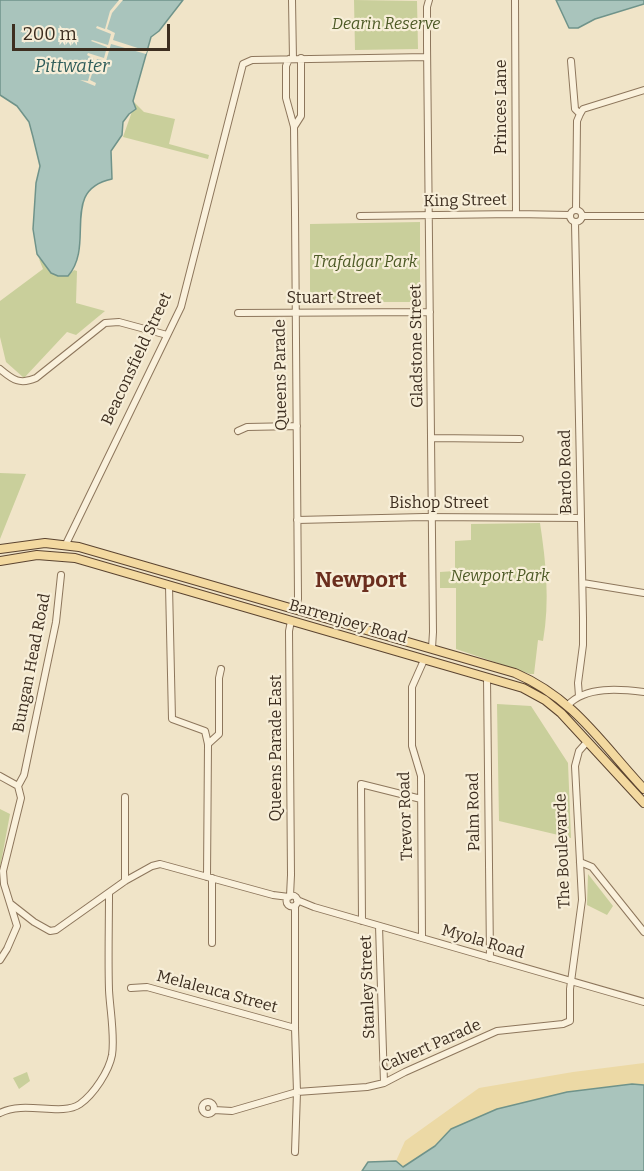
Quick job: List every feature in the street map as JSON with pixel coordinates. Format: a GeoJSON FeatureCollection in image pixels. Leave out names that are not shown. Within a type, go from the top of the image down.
{"type":"FeatureCollection","features":[{"type":"Feature","properties":{"kind":"main road","name":"Barrenjoey Road"},"geometry":{"type":"LineString","coordinates":[[0,549],[31,544],[66,544],[432,648],[530,679],[568,705],[590,726],[644,789]]}},
{"type":"Feature","properties":{"kind":"main road","name":"Beaconsfield Street"},"geometry":{"type":"LineString","coordinates":[[63,556],[66,544]]}},
{"type":"Feature","properties":{"kind":"main road","name":"Barrenjoey Road"},"geometry":{"type":"LineString","coordinates":[[0,561],[37,555],[63,556],[523,688],[545,700],[561,713],[644,803]]}},
{"type":"Feature","properties":{"kind":"main road","name":"Queens Parade"},"geometry":{"type":"LineString","coordinates":[[291,621],[295,610]]}},
{"type":"Feature","properties":{"kind":"main road"},"geometry":{"type":"LineString","coordinates":[[424,660],[432,648]]}},
{"type":"Feature","properties":{"kind":"main road","name":"Palm Road"},"geometry":{"type":"LineString","coordinates":[[487,678],[490,666]]}},
{"type":"Feature","properties":{"kind":"main road"},"geometry":{"type":"LineString","coordinates":[[561,713],[568,705]]}},
{"type":"Feature","properties":{"kind":"main road"},"geometry":{"type":"LineString","coordinates":[[590,726],[588,742],[605,743]]}},
{"type":"Feature","properties":{"kind":"street","name":"Queens Parade"},"geometry":{"type":"LineString","coordinates":[[292,0],[294,59],[301,116],[294,128]]}},
{"type":"Feature","properties":{"kind":"street","name":"Princes Lane"},"geometry":{"type":"LineString","coordinates":[[515,0],[516,214]]}},
{"type":"Feature","properties":{"kind":"street","name":"Gladstone Street"},"geometry":{"type":"LineString","coordinates":[[428,4],[432,648]]}},
{"type":"Feature","properties":{"kind":"street","name":"Beaconsfield Street"},"geometry":{"type":"LineString","coordinates":[[66,544],[181,307],[243,64],[249,60],[427,57]]}},
{"type":"Feature","properties":{"kind":"street","name":"Queens Parade"},"geometry":{"type":"LineString","coordinates":[[294,59],[286,66],[286,98],[294,128],[297,426],[297,598],[295,610]]}},
{"type":"Feature","properties":{"kind":"street"},"geometry":{"type":"LineString","coordinates":[[572,61],[575,109],[580,114]]}},
{"type":"Feature","properties":{"kind":"street"},"geometry":{"type":"LineString","coordinates":[[644,90],[583,110],[580,114],[577,121],[576,210],[582,216],[644,216]]}},
{"type":"Feature","properties":{"kind":"street"},"geometry":{"type":"LineString","coordinates":[[576,210],[570,215],[570,219],[580,222],[582,216]]}},
{"type":"Feature","properties":{"kind":"street","name":"King Street"},"geometry":{"type":"LineString","coordinates":[[360,216],[570,215]]}},
{"type":"Feature","properties":{"kind":"street","name":"Bardo Road"},"geometry":{"type":"LineString","coordinates":[[575,222],[583,583],[583,645],[578,683],[579,696]]}},
{"type":"Feature","properties":{"kind":"street","name":"Stuart Street"},"geometry":{"type":"LineString","coordinates":[[238,313],[430,312]]}},
{"type":"Feature","properties":{"kind":"street"},"geometry":{"type":"LineString","coordinates":[[0,369],[14,380],[28,382],[105,323],[119,322],[167,335]]}},
{"type":"Feature","properties":{"kind":"street"},"geometry":{"type":"LineString","coordinates":[[238,431],[247,427],[297,426]]}},
{"type":"Feature","properties":{"kind":"street"},"geometry":{"type":"LineString","coordinates":[[432,438],[520,439]]}},
{"type":"Feature","properties":{"kind":"street","name":"Bishop Street"},"geometry":{"type":"LineString","coordinates":[[297,520],[581,518]]}},
{"type":"Feature","properties":{"kind":"street","name":"Bungan Head Road"},"geometry":{"type":"LineString","coordinates":[[0,960],[17,926],[4,884],[3,871],[21,798],[18,786],[24,775],[56,622],[61,574]]}},
{"type":"Feature","properties":{"kind":"street"},"geometry":{"type":"LineString","coordinates":[[583,583],[644,592]]}},
{"type":"Feature","properties":{"kind":"street"},"geometry":{"type":"LineString","coordinates":[[170,586],[172,719],[205,731],[208,744],[212,943]]}},
{"type":"Feature","properties":{"kind":"street","name":"Queens Parade East"},"geometry":{"type":"LineString","coordinates":[[291,621],[289,631],[291,875],[297,1092],[295,1152]]}},
{"type":"Feature","properties":{"kind":"street","name":"Trevor Road"},"geometry":{"type":"LineString","coordinates":[[422,938],[420,769],[412,746],[412,687],[424,660]]}},
{"type":"Feature","properties":{"kind":"street"},"geometry":{"type":"LineString","coordinates":[[208,744],[219,734],[221,669]]}},
{"type":"Feature","properties":{"kind":"street","name":"Palm Road"},"geometry":{"type":"LineString","coordinates":[[487,678],[490,958]]}},
{"type":"Feature","properties":{"kind":"street"},"geometry":{"type":"LineString","coordinates":[[568,705],[579,696],[614,688],[644,692]]}},
{"type":"Feature","properties":{"kind":"street","name":"The Boulevarde"},"geometry":{"type":"LineString","coordinates":[[571,981],[582,900],[575,766],[579,751],[588,742]]}},
{"type":"Feature","properties":{"kind":"street"},"geometry":{"type":"LineString","coordinates":[[0,776],[18,786]]}},
{"type":"Feature","properties":{"kind":"street"},"geometry":{"type":"LineString","coordinates":[[362,921],[362,784],[421,799]]}},
{"type":"Feature","properties":{"kind":"street"},"geometry":{"type":"LineString","coordinates":[[125,797],[125,881]]}},
{"type":"Feature","properties":{"kind":"street"},"geometry":{"type":"LineString","coordinates":[[580,862],[592,867],[644,932]]}},
{"type":"Feature","properties":{"kind":"street","name":"Myola Road"},"geometry":{"type":"LineString","coordinates":[[11,904],[34,922],[50,931],[56,930],[125,881],[160,864],[644,1002]]}},
{"type":"Feature","properties":{"kind":"street"},"geometry":{"type":"LineString","coordinates":[[0,1113],[15,1107],[67,1109],[81,1104],[100,1083],[108,1068],[113,1053],[109,988],[109,894]]}},
{"type":"Feature","properties":{"kind":"street","name":"Stanley Street"},"geometry":{"type":"LineString","coordinates":[[379,926],[384,1083]]}},
{"type":"Feature","properties":{"kind":"street","name":"Calvert Parade"},"geometry":{"type":"LineString","coordinates":[[214,1110],[232,1111],[297,1092],[367,1087],[384,1083],[497,1031],[568,1023],[571,1018],[571,981]]}},
{"type":"Feature","properties":{"kind":"street","name":"Melaleuca Street"},"geometry":{"type":"LineString","coordinates":[[131,988],[147,987],[295,1028]]}},
{"type":"Feature","properties":{"kind":"green space","name":"Dearin Reserve"},"geometry":{"type":"Polygon","coordinates":[[[354,0],[417,1],[418,49],[355,50],[354,0]]]}},
{"type":"Feature","properties":{"kind":"green space"},"geometry":{"type":"Polygon","coordinates":[[[135,103],[144,112],[175,119],[169,144],[209,155],[208,159],[123,137],[135,103]]]}},
{"type":"Feature","properties":{"kind":"green space","name":"Trafalgar Park"},"geometry":{"type":"Polygon","coordinates":[[[420,222],[420,302],[310,302],[310,224],[420,222]]]}},
{"type":"Feature","properties":{"kind":"green space"},"geometry":{"type":"Polygon","coordinates":[[[39,259],[45,262],[52,273],[68,276],[74,270],[77,271],[76,303],[105,311],[76,335],[67,332],[24,378],[6,362],[0,337],[0,301],[43,269],[39,259]]]}},
{"type":"Feature","properties":{"kind":"green space"},"geometry":{"type":"Polygon","coordinates":[[[0,473],[26,474],[0,539],[0,473]]]}},
{"type":"Feature","properties":{"kind":"green space","name":"Newport Park"},"geometry":{"type":"Polygon","coordinates":[[[540,523],[547,597],[543,641],[538,640],[534,674],[456,649],[456,588],[440,588],[440,572],[455,571],[455,541],[471,540],[471,524],[540,523]]]}},
{"type":"Feature","properties":{"kind":"green space"},"geometry":{"type":"Polygon","coordinates":[[[497,704],[531,706],[568,763],[571,838],[499,821],[497,704]]]}},
{"type":"Feature","properties":{"kind":"green space"},"geometry":{"type":"Polygon","coordinates":[[[0,809],[10,814],[0,868],[0,809]]]}},
{"type":"Feature","properties":{"kind":"green space"},"geometry":{"type":"Polygon","coordinates":[[[588,874],[613,906],[607,915],[587,905],[588,874]]]}},
{"type":"Feature","properties":{"kind":"green space"},"geometry":{"type":"Polygon","coordinates":[[[27,1072],[30,1081],[19,1089],[13,1078],[27,1072]]]}},
{"type":"Feature","properties":{"kind":"sand"},"geometry":{"type":"Polygon","coordinates":[[[644,1063],[644,1085],[632,1084],[567,1092],[497,1109],[451,1129],[435,1145],[403,1168],[396,1161],[405,1141],[479,1088],[644,1063]]]}},
{"type":"Feature","properties":{"kind":"water","name":"Pittwater"},"geometry":{"type":"Polygon","coordinates":[[[0,0],[183,0],[159,31],[151,37],[133,101],[136,109],[123,122],[122,135],[111,151],[112,179],[96,185],[87,194],[82,206],[76,263],[68,276],[51,273],[37,254],[33,229],[36,183],[40,166],[29,122],[17,106],[0,95],[0,0]]]}},
{"type":"Feature","properties":{"kind":"water"},"geometry":{"type":"Polygon","coordinates":[[[556,0],[644,0],[644,4],[595,19],[578,28],[569,28],[556,0]]]}},
{"type":"Feature","properties":{"kind":"water"},"geometry":{"type":"Polygon","coordinates":[[[632,1084],[644,1085],[644,1171],[362,1171],[368,1162],[396,1161],[403,1167],[435,1146],[451,1129],[497,1109],[567,1092],[632,1084]]]}},
{"type":"Feature","properties":{"kind":"pier"},"geometry":{"type":"Polygon","coordinates":[[[119,0],[123,0],[112,13],[107,29],[115,33],[113,40],[147,51],[146,54],[111,44],[106,61],[97,59],[90,80],[96,83],[95,86],[80,80],[88,81],[94,59],[87,55],[88,53],[104,58],[107,47],[91,41],[108,45],[111,34],[96,28],[97,26],[105,29],[110,11],[119,0]]]}},
{"type":"Feature","properties":{"kind":"district","name":"Newport"},"geometry":{"type":"Point","coordinates":[361,581]}}]}
